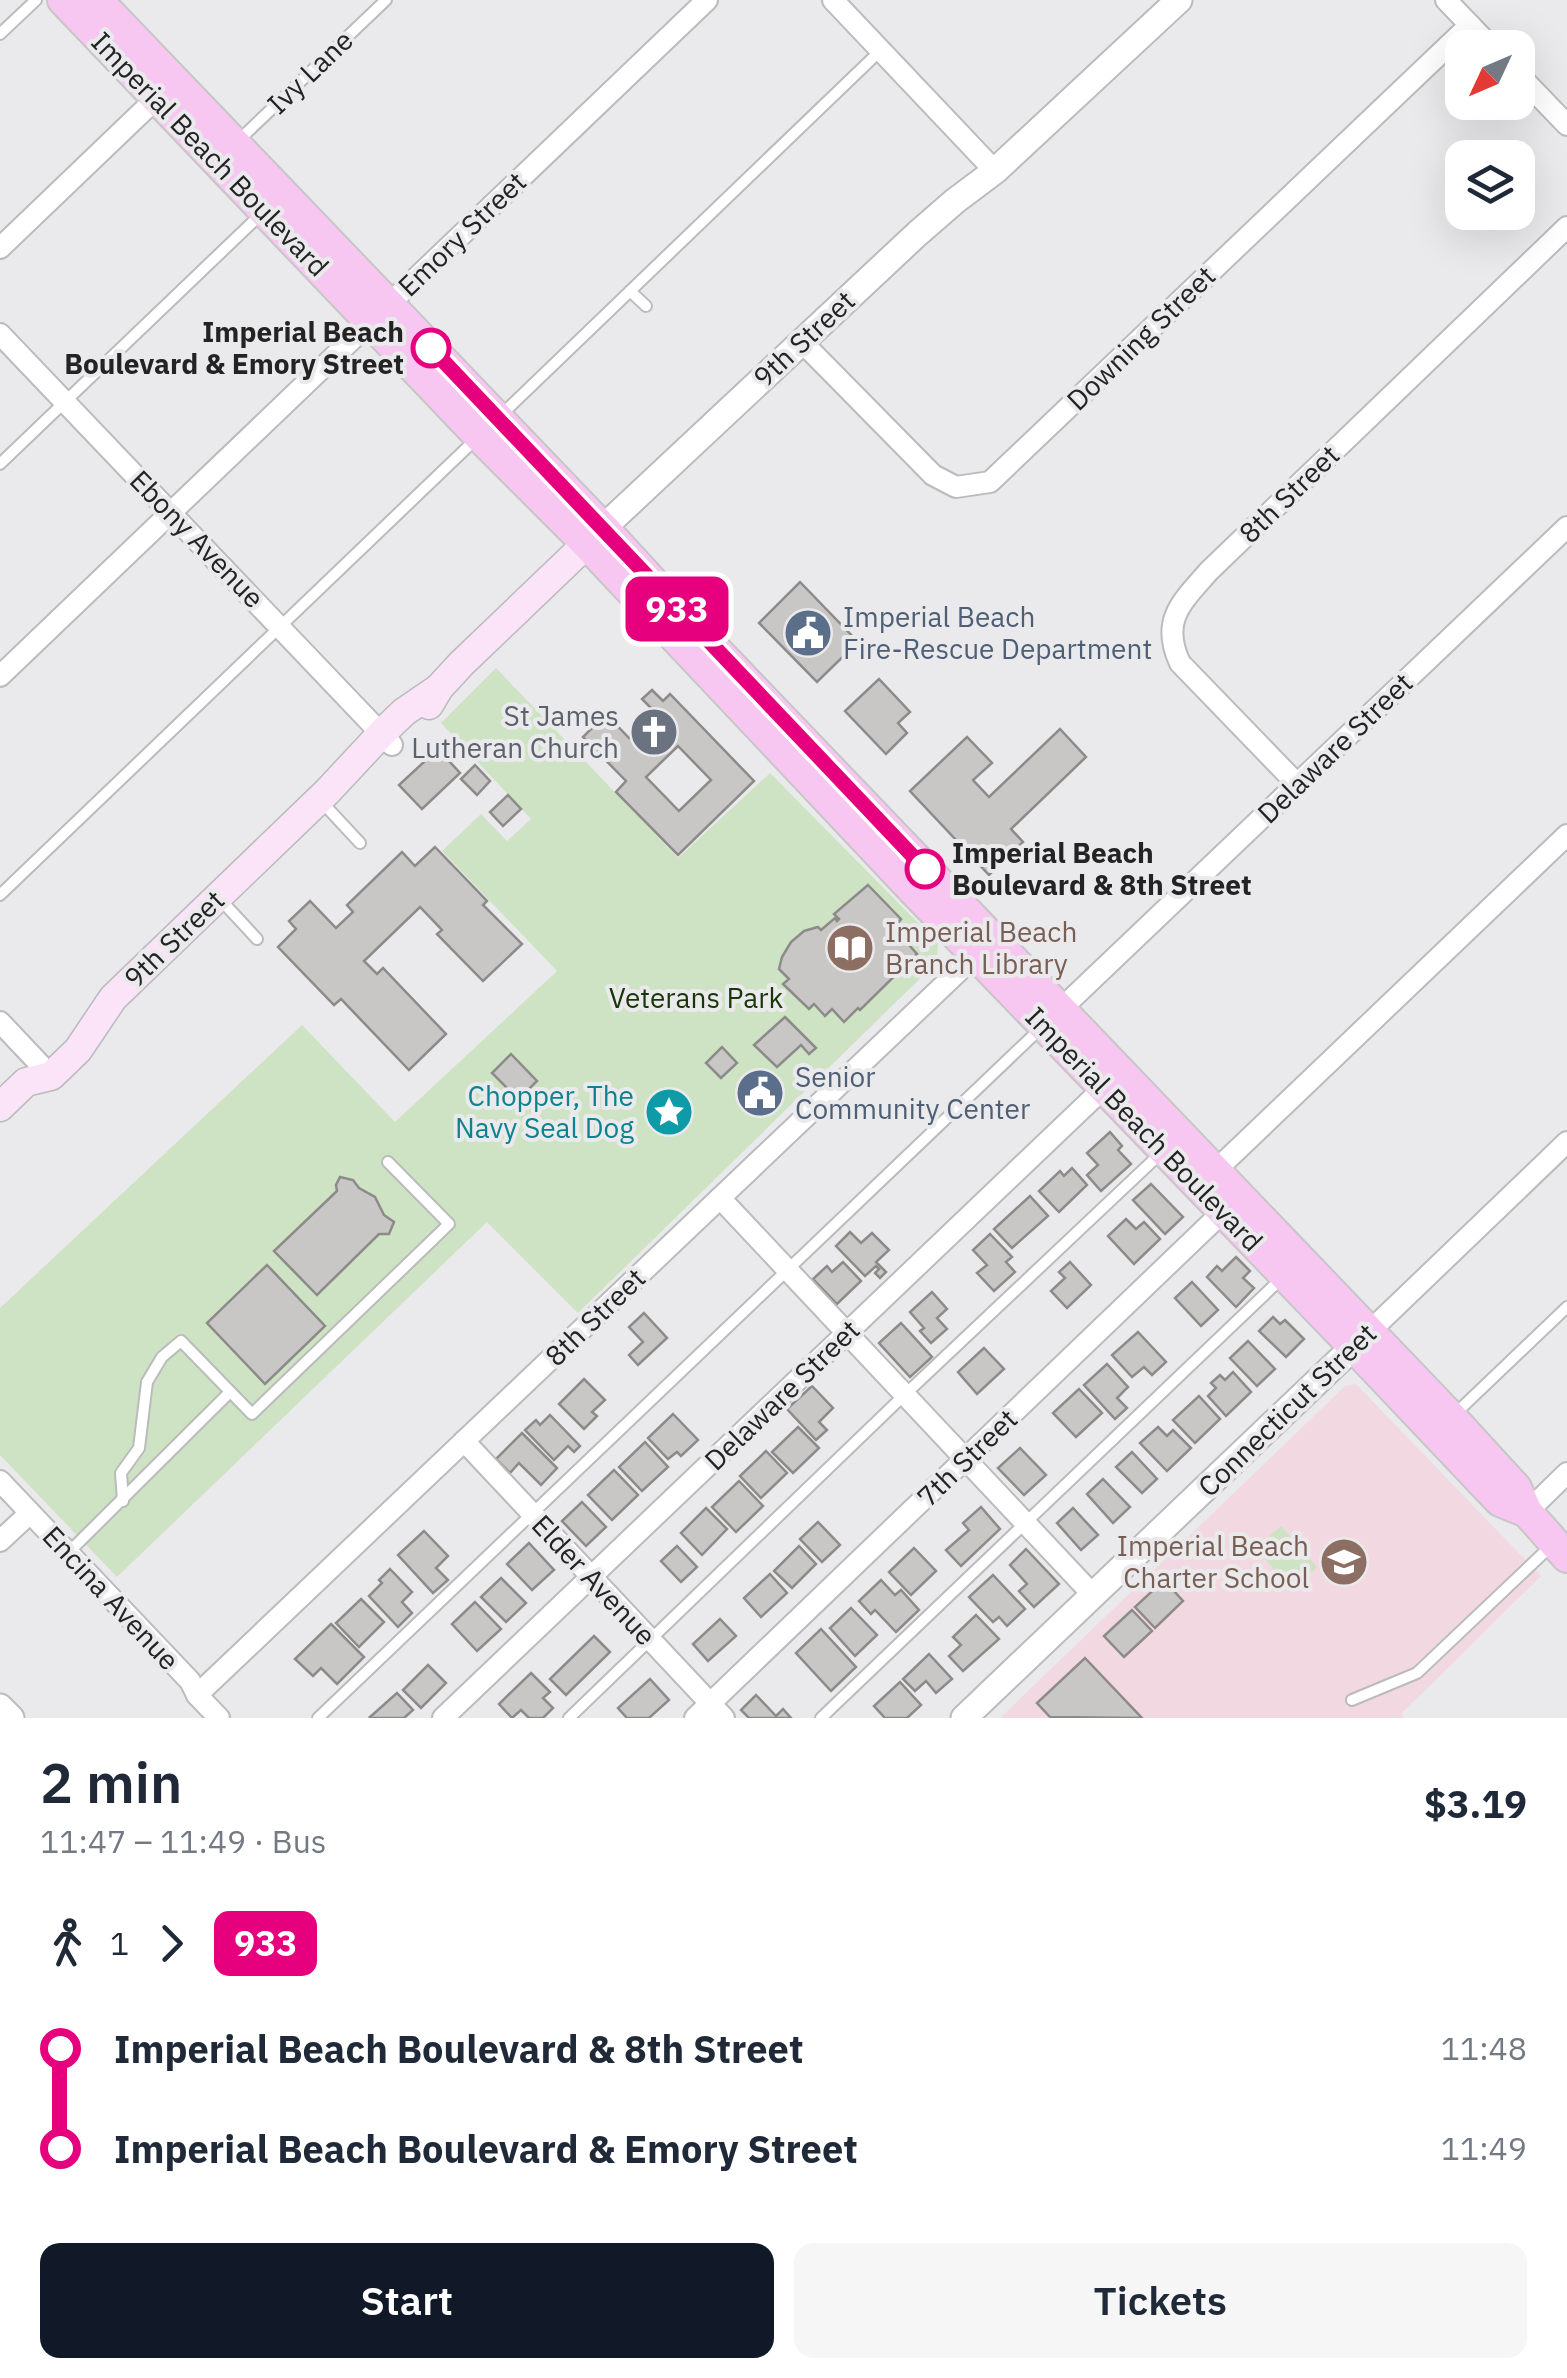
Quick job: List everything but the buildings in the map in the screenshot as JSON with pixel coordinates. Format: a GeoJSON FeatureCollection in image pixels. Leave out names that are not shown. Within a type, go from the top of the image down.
{"type":"FeatureCollection","features":[{"type":"Feature","properties":{"kind":"main road","name":"Imperial Beach Boulevard"},"geometry":{"type":"LineString","coordinates":[[62,0],[234,144],[379,313],[594,536],[706,640],[984,946],[1112,1080],[1215,1171],[1230,1204],[1284,1275],[1451,1417],[1516,1488],[1526,1512],[1560,1550]]}},
{"type":"Feature","properties":{"kind":"main road","name":"Imperial Beach Boulevard"},"geometry":{"type":"LineString","coordinates":[[97,0],[264,211],[379,313]]}},
{"type":"Feature","properties":{"kind":"main road","name":"9th Street"},"geometry":{"type":"LineString","coordinates":[[0,1107],[38,1073],[78,1050],[114,998],[352,768],[425,713],[438,688],[594,536]]}},
{"type":"Feature","properties":{"kind":"main road","name":"Imperial Beach Boulevard"},"geometry":{"type":"LineString","coordinates":[[1112,1080],[1164,1150],[1230,1204],[1362,1340],[1500,1502],[1526,1512]]}},
{"type":"Feature","properties":{"kind":"street","name":"Emory Street"},"geometry":{"type":"LineString","coordinates":[[0,676],[707,0]]}},
{"type":"Feature","properties":{"kind":"street","name":"9th Street"},"geometry":{"type":"LineString","coordinates":[[594,536],[917,234],[995,171],[1179,0]]}},
{"type":"Feature","properties":{"kind":"street"},"geometry":{"type":"LineString","coordinates":[[1446,0],[1476,30]]}},
{"type":"Feature","properties":{"kind":"street"},"geometry":{"type":"LineString","coordinates":[[842,3],[880,50],[995,171]]}},
{"type":"Feature","properties":{"kind":"street","name":"Downing Street"},"geometry":{"type":"LineString","coordinates":[[802,342],[933,475],[956,487],[990,482],[1470,24]]}},
{"type":"Feature","properties":{"kind":"street"},"geometry":{"type":"LineString","coordinates":[[0,248],[166,89]]}},
{"type":"Feature","properties":{"kind":"street"},"geometry":{"type":"LineString","coordinates":[[1535,92],[1567,125]]}},
{"type":"Feature","properties":{"kind":"street","name":"8th Street"},"geometry":{"type":"LineString","coordinates":[[1297,784],[1180,663],[1172,642],[1174,616],[1184,599],[1215,566],[1567,226]]}},
{"type":"Feature","properties":{"kind":"street","name":"Ebony Avenue"},"geometry":{"type":"LineString","coordinates":[[0,334],[387,739]]}},
{"type":"Feature","properties":{"kind":"street","name":"Delaware Street"},"geometry":{"type":"LineString","coordinates":[[1052,1017],[1567,527]]}},
{"type":"Feature","properties":{"kind":"street"},"geometry":{"type":"LineString","coordinates":[[1215,1171],[1567,835]]}},
{"type":"Feature","properties":{"kind":"street","name":"8th Street"},"geometry":{"type":"LineString","coordinates":[[197,1695],[984,946]]}},
{"type":"Feature","properties":{"kind":"street"},"geometry":{"type":"LineString","coordinates":[[0,1022],[38,1073]]}},
{"type":"Feature","properties":{"kind":"street","name":"Delaware Street"},"geometry":{"type":"LineString","coordinates":[[443,1718],[1112,1080]]}},
{"type":"Feature","properties":{"kind":"street","name":"Connecticut Street"},"geometry":{"type":"LineString","coordinates":[[964,1718],[1567,1142]]}},
{"type":"Feature","properties":{"kind":"street"},"geometry":{"type":"LineString","coordinates":[[720,1198],[1093,1595]]}},
{"type":"Feature","properties":{"kind":"street","name":"7th Street"},"geometry":{"type":"LineString","coordinates":[[710,1713],[1230,1204]]}},
{"type":"Feature","properties":{"kind":"street","name":"Elder Avenue"},"geometry":{"type":"LineString","coordinates":[[464,1441],[651,1640],[710,1713]]}},
{"type":"Feature","properties":{"kind":"street"},"geometry":{"type":"LineString","coordinates":[[1526,1512],[1567,1474]]}},
{"type":"Feature","properties":{"kind":"street","name":"Encina Avenue"},"geometry":{"type":"LineString","coordinates":[[0,1481],[190,1681],[197,1695],[219,1718]]}},
{"type":"Feature","properties":{"kind":"street"},"geometry":{"type":"LineString","coordinates":[[0,1542],[30,1513]]}},
{"type":"Feature","properties":{"kind":"street"},"geometry":{"type":"LineString","coordinates":[[0,1707],[11,1718]]}},
{"type":"Feature","properties":{"kind":"lane"},"geometry":{"type":"LineString","coordinates":[[0,34],[36,0]]}},
{"type":"Feature","properties":{"kind":"lane","name":"Ivy Lane"},"geometry":{"type":"LineString","coordinates":[[234,144],[386,0]]}},
{"type":"Feature","properties":{"kind":"lane"},"geometry":{"type":"LineString","coordinates":[[0,895],[880,50]]}},
{"type":"Feature","properties":{"kind":"lane"},"geometry":{"type":"LineString","coordinates":[[0,464],[264,211]]}},
{"type":"Feature","properties":{"kind":"lane"},"geometry":{"type":"LineString","coordinates":[[630,291],[646,306]]}},
{"type":"Feature","properties":{"kind":"lane"},"geometry":{"type":"LineString","coordinates":[[320,800],[360,842]]}},
{"type":"Feature","properties":{"kind":"lane"},"geometry":{"type":"LineString","coordinates":[[218,897],[257,940]]}},
{"type":"Feature","properties":{"kind":"lane"},"geometry":{"type":"LineString","coordinates":[[318,1718],[1052,1017]]}},
{"type":"Feature","properties":{"kind":"lane"},"geometry":{"type":"LineString","coordinates":[[569,1718],[1164,1150]]}},
{"type":"Feature","properties":{"kind":"lane"},"geometry":{"type":"LineString","coordinates":[[123,1500],[121,1473],[139,1448],[146,1382],[162,1358],[181,1341],[252,1414],[449,1224],[388,1162]]}},
{"type":"Feature","properties":{"kind":"lane"},"geometry":{"type":"LineString","coordinates":[[821,1718],[1284,1275]]}},
{"type":"Feature","properties":{"kind":"lane"},"geometry":{"type":"LineString","coordinates":[[1451,1417],[1567,1307]]}},
{"type":"Feature","properties":{"kind":"lane"},"geometry":{"type":"LineString","coordinates":[[68,1553],[230,1392]]}},
{"type":"Feature","properties":{"kind":"lane"},"geometry":{"type":"LineString","coordinates":[[1352,1700],[1417,1673],[1560,1550]]}},
{"type":"Feature","properties":{"kind":"shaded area","name":"Imperial Beach Charter School"},"geometry":{"type":"Polygon","coordinates":[[[1356,1384],[1541,1576],[1401,1714],[1404,1718],[1000,1718],[1345,1386],[1356,1384]]]}},
{"type":"Feature","properties":{"kind":"green space","name":"Veterans Park"},"geometry":{"type":"Polygon","coordinates":[[[496,668],[678,858],[770,773],[938,943],[937,962],[578,1313],[487,1222],[117,1577],[0,1455],[0,1308],[302,1025],[395,1122],[557,971],[442,851],[481,814],[507,841],[531,819],[441,723],[496,668]]]}},
{"type":"Feature","properties":{"kind":"green space"},"geometry":{"type":"Polygon","coordinates":[[[1281,1526],[1317,1567],[1292,1590],[1255,1548],[1281,1526]]]}},
{"type":"Feature","properties":{"kind":"bus line","name":"933"},"geometry":{"type":"LineString","coordinates":[[431,348],[925,869]]}},
{"type":"Feature","properties":{"kind":"place","name":"Imperial Beach Boulevard & Emory Street"},"geometry":{"type":"Point","coordinates":[431,348]}},
{"type":"Feature","properties":{"kind":"place","name":"Imperial Beach Fire-Rescue Department"},"geometry":{"type":"Point","coordinates":[808,633]}},
{"type":"Feature","properties":{"kind":"place","name":"St James Lutheran Church"},"geometry":{"type":"Point","coordinates":[654,732]}},
{"type":"Feature","properties":{"kind":"place","name":"Imperial Beach Boulevard & 8th Street"},"geometry":{"type":"Point","coordinates":[925,869]}},
{"type":"Feature","properties":{"kind":"place","name":"Imperial Beach Branch Library"},"geometry":{"type":"Point","coordinates":[850,948]}},
{"type":"Feature","properties":{"kind":"place","name":"Senior Community Center"},"geometry":{"type":"Point","coordinates":[760,1093]}},
{"type":"Feature","properties":{"kind":"place","name":"Chopper, The Navy Seal Dog"},"geometry":{"type":"Point","coordinates":[669,1112]}},
{"type":"Feature","properties":{"kind":"place","name":"Imperial Beach Charter School"},"geometry":{"type":"Point","coordinates":[1344,1562]}}]}
